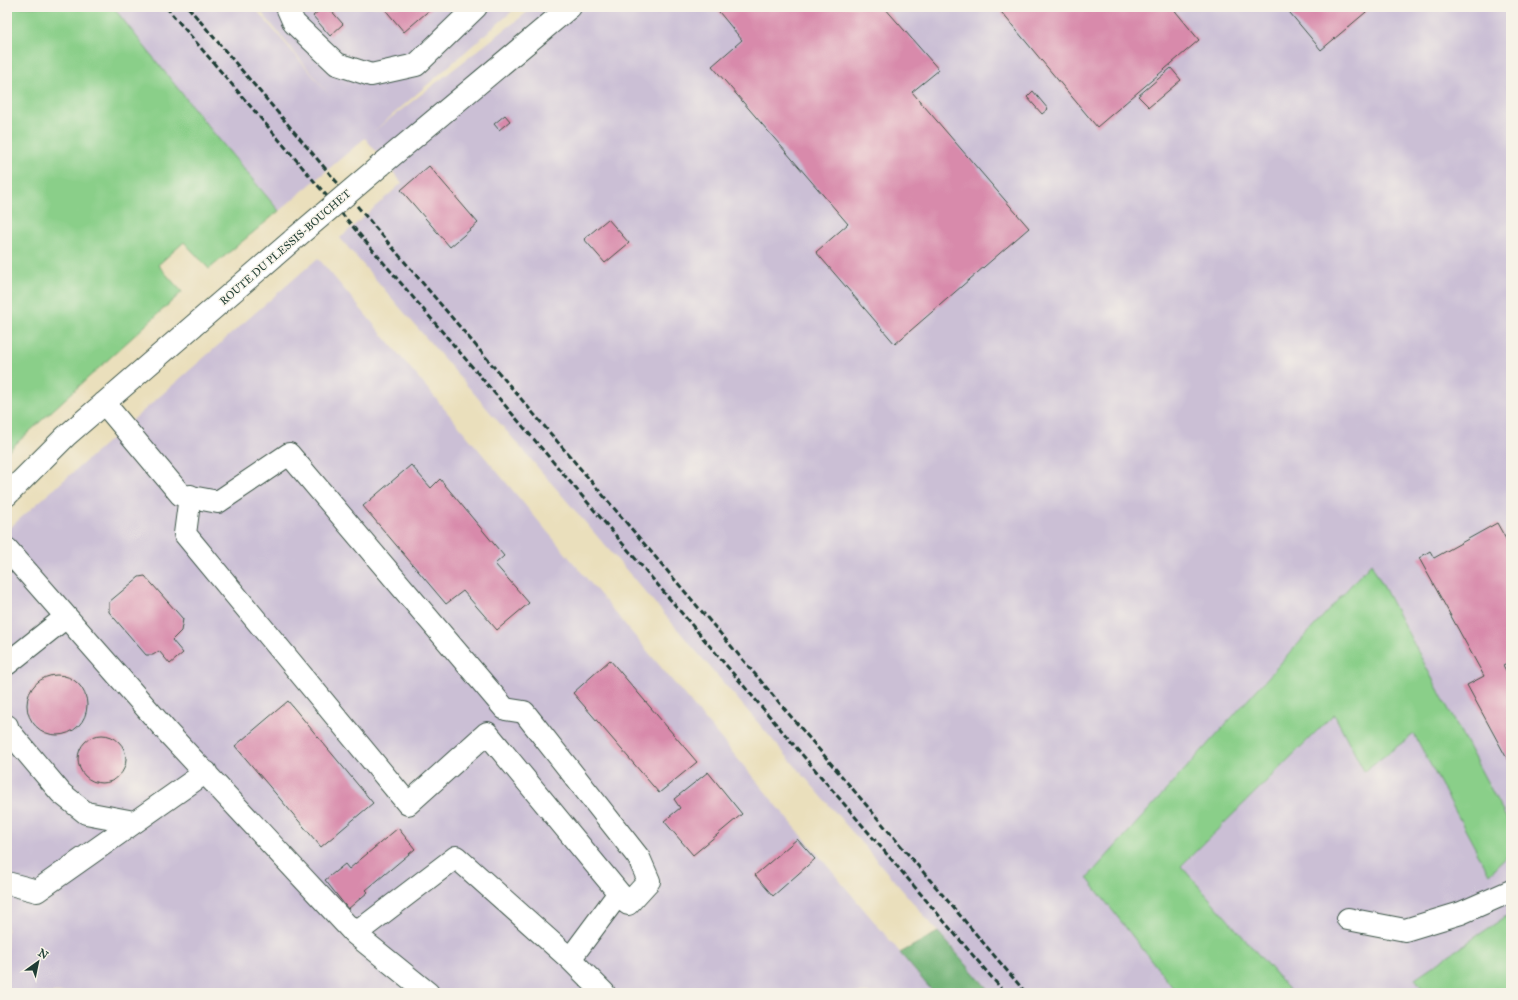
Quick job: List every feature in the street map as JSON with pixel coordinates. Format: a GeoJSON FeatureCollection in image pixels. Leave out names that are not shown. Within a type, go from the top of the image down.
{"type":"FeatureCollection","features":[{"type":"Feature","properties":{"kind":"street"},"geometry":{"type":"LineString","coordinates":[[287,7],[294,23],[337,64],[371,75],[416,65],[476,7]]}},
{"type":"Feature","properties":{"kind":"street","name":"ROUTE DU PLESSIS-BOUCHET"},"geometry":{"type":"LineString","coordinates":[[7,495],[66,436],[104,403],[381,164],[570,7]]}},
{"type":"Feature","properties":{"kind":"street"},"geometry":{"type":"LineString","coordinates":[[104,403],[181,495],[190,496],[218,502],[289,454],[505,709],[524,712],[639,858],[649,881],[628,904],[487,734],[408,804],[185,534],[190,496]]}},
{"type":"Feature","properties":{"kind":"street"},"geometry":{"type":"LineString","coordinates":[[7,549],[66,617],[206,772],[355,934],[428,993]]}},
{"type":"Feature","properties":{"kind":"street"},"geometry":{"type":"LineString","coordinates":[[7,664],[66,617]]}},
{"type":"Feature","properties":{"kind":"street"},"geometry":{"type":"LineString","coordinates":[[7,726],[8,730],[61,793],[86,813],[134,822]]}},
{"type":"Feature","properties":{"kind":"street"},"geometry":{"type":"LineString","coordinates":[[7,883],[37,891],[206,772]]}},
{"type":"Feature","properties":{"kind":"street"},"geometry":{"type":"LineString","coordinates":[[355,934],[456,857],[570,959],[604,993]]}},
{"type":"Feature","properties":{"kind":"street"},"geometry":{"type":"LineString","coordinates":[[1348,919],[1405,930],[1461,913],[1511,891]]}},
{"type":"Feature","properties":{"kind":"street"},"geometry":{"type":"LineString","coordinates":[[570,959],[619,893]]}},
{"type":"Feature","properties":{"kind":"shaded area"},"geometry":{"type":"Polygon","coordinates":[[[113,7],[254,7],[331,97],[257,7],[517,7],[374,131],[534,7],[1511,7],[1511,993],[991,993],[340,238],[402,183],[365,138],[279,211],[207,125],[113,7]]]}},
{"type":"Feature","properties":{"kind":"shaded area"},"geometry":{"type":"Polygon","coordinates":[[[318,258],[934,993],[7,993],[7,530],[318,258]]]}},
{"type":"Feature","properties":{"kind":"green space"},"geometry":{"type":"Polygon","coordinates":[[[7,7],[113,7],[207,125],[279,211],[209,269],[184,242],[158,265],[182,292],[7,452],[7,7]]]}},
{"type":"Feature","properties":{"kind":"green space"},"geometry":{"type":"Polygon","coordinates":[[[1371,563],[1511,827],[1511,853],[1489,874],[1414,734],[1364,771],[1334,714],[1181,866],[1292,993],[1177,993],[1087,878],[1371,563]]]}},
{"type":"Feature","properties":{"kind":"green space"},"geometry":{"type":"Polygon","coordinates":[[[1511,913],[1511,993],[1425,993],[1415,978],[1511,913]]]}},
{"type":"Feature","properties":{"kind":"green space"},"geometry":{"type":"Polygon","coordinates":[[[938,932],[991,993],[934,993],[900,953],[938,932]]]}},
{"type":"Feature","properties":{"kind":"building"},"geometry":{"type":"Polygon","coordinates":[[[323,7],[328,7],[343,24],[330,36],[313,16],[323,7]]]}},
{"type":"Feature","properties":{"kind":"building"},"geometry":{"type":"Polygon","coordinates":[[[383,7],[433,7],[404,32],[383,7]]]}},
{"type":"Feature","properties":{"kind":"building"},"geometry":{"type":"Polygon","coordinates":[[[715,7],[884,7],[939,70],[912,92],[1029,228],[895,344],[816,252],[848,224],[712,66],[742,40],[715,7]]]}},
{"type":"Feature","properties":{"kind":"building"},"geometry":{"type":"Polygon","coordinates":[[[997,7],[1172,7],[1199,40],[1097,127],[997,7]]]}},
{"type":"Feature","properties":{"kind":"building"},"geometry":{"type":"Polygon","coordinates":[[[1285,7],[1372,7],[1321,50],[1285,7]]]}},
{"type":"Feature","properties":{"kind":"building"},"geometry":{"type":"Polygon","coordinates":[[[1171,68],[1181,80],[1149,107],[1138,96],[1171,68]]]}},
{"type":"Feature","properties":{"kind":"building"},"geometry":{"type":"Polygon","coordinates":[[[1033,91],[1048,109],[1042,114],[1027,97],[1033,91]]]}},
{"type":"Feature","properties":{"kind":"building"},"geometry":{"type":"Polygon","coordinates":[[[505,115],[510,121],[499,130],[494,124],[505,115]]]}},
{"type":"Feature","properties":{"kind":"building"},"geometry":{"type":"Polygon","coordinates":[[[429,166],[478,223],[450,247],[401,190],[429,166]]]}},
{"type":"Feature","properties":{"kind":"building"},"geometry":{"type":"Polygon","coordinates":[[[608,219],[629,243],[605,263],[584,239],[608,219]]]}},
{"type":"Feature","properties":{"kind":"building"},"geometry":{"type":"Polygon","coordinates":[[[411,465],[431,488],[440,479],[504,556],[495,564],[529,603],[497,630],[463,591],[446,604],[363,506],[411,465]]]}},
{"type":"Feature","properties":{"kind":"building"},"geometry":{"type":"Polygon","coordinates":[[[1497,523],[1511,548],[1511,661],[1503,665],[1511,680],[1511,766],[1467,685],[1484,676],[1419,558],[1430,551],[1434,558],[1497,523]]]}},
{"type":"Feature","properties":{"kind":"building"},"geometry":{"type":"Polygon","coordinates":[[[145,576],[183,619],[181,631],[172,640],[183,653],[170,664],[159,651],[153,655],[146,655],[109,612],[109,602],[139,577],[145,576]]]}},
{"type":"Feature","properties":{"kind":"building"},"geometry":{"type":"Polygon","coordinates":[[[610,660],[697,762],[659,793],[573,693],[610,660]]]}},
{"type":"Feature","properties":{"kind":"building"},"geometry":{"type":"Polygon","coordinates":[[[51,675],[63,675],[74,680],[82,688],[87,699],[85,717],[74,730],[63,735],[51,735],[40,730],[32,722],[27,711],[27,699],[32,688],[40,680],[51,675]]]}},
{"type":"Feature","properties":{"kind":"building"},"geometry":{"type":"Polygon","coordinates":[[[288,701],[373,803],[321,847],[235,746],[288,701]]]}},
{"type":"Feature","properties":{"kind":"building"},"geometry":{"type":"Polygon","coordinates":[[[97,735],[107,735],[119,742],[126,754],[126,764],[119,776],[107,783],[97,783],[89,779],[82,772],[78,764],[78,754],[82,746],[89,739],[97,735]]]}},
{"type":"Feature","properties":{"kind":"building"},"geometry":{"type":"Polygon","coordinates":[[[708,772],[742,814],[693,855],[664,821],[680,808],[674,799],[708,772]]]}},
{"type":"Feature","properties":{"kind":"building"},"geometry":{"type":"Polygon","coordinates":[[[398,828],[415,849],[366,890],[368,892],[348,909],[325,880],[345,864],[349,869],[398,828]]]}},
{"type":"Feature","properties":{"kind":"building"},"geometry":{"type":"Polygon","coordinates":[[[797,839],[815,859],[773,896],[755,875],[797,839]]]}},
{"type":"Feature","properties":{"kind":"railway"},"geometry":{"type":"LineString","coordinates":[[166,7],[1005,993]]}},
{"type":"Feature","properties":{"kind":"railway"},"geometry":{"type":"LineString","coordinates":[[188,7],[1026,993]]}}]}
